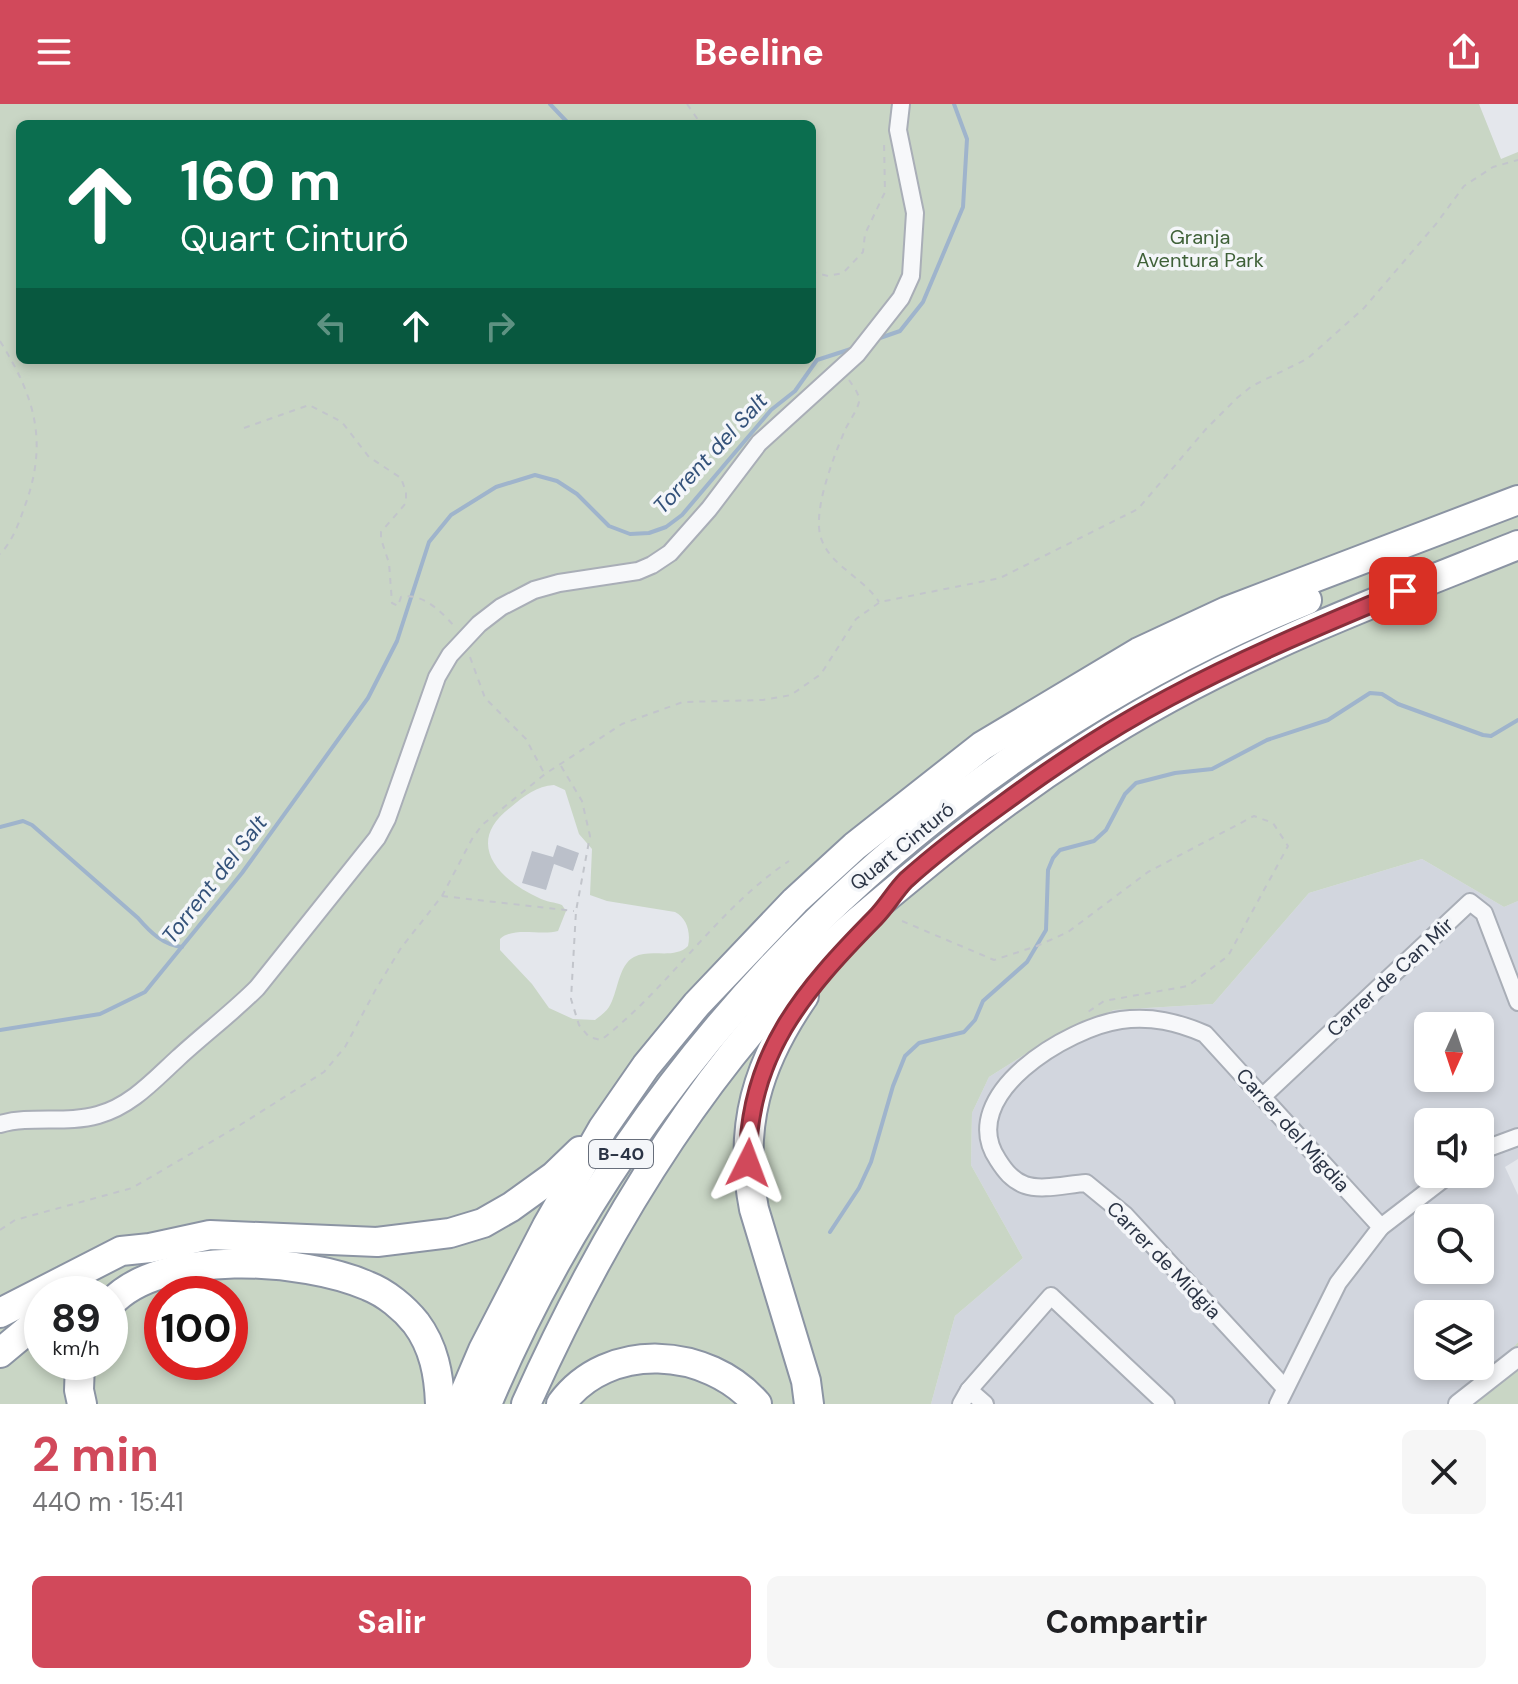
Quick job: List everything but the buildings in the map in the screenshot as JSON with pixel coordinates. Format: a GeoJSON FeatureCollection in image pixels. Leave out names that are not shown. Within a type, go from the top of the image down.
{"type":"FeatureCollection","features":[{"type":"Feature","properties":{"kind":"highway"},"geometry":{"type":"LineString","coordinates":[[460,1404],[523,1269],[603,1128],[646,1066],[697,1004],[795,901],[855,846],[982,746],[1139,652],[1227,611],[1518,500]]}},
{"type":"Feature","properties":{"kind":"highway","name":"Quart Cinturó"},"geometry":{"type":"LineString","coordinates":[[487,1404],[556,1258],[628,1143],[718,1026],[801,935],[862,877],[1023,752],[1137,681],[1285,608],[1518,515]]}},
{"type":"Feature","properties":{"kind":"highway","name":"Quart Cinturó"},"geometry":{"type":"LineString","coordinates":[[526,1404],[551,1348],[620,1217],[695,1106],[738,1049],[803,973],[861,916],[972,826],[1053,768],[1170,697],[1345,615],[1518,545]]}},
{"type":"Feature","properties":{"kind":"highway"},"geometry":{"type":"LineString","coordinates":[[811,1396],[754,1209],[748,1180],[751,1113],[760,1076],[784,1026],[812,985],[879,915],[905,882]]}},
{"type":"Feature","properties":{"kind":"highway"},"geometry":{"type":"LineString","coordinates":[[0,1313],[121,1251],[210,1235],[377,1242],[450,1233],[483,1223],[529,1196],[603,1128]]}},
{"type":"Feature","properties":{"kind":"highway"},"geometry":{"type":"LineString","coordinates":[[97,1276],[111,1266],[150,1248]]}},
{"type":"Feature","properties":{"kind":"highway"},"geometry":{"type":"LineString","coordinates":[[128,1289],[148,1279],[216,1265],[315,1270],[369,1286],[388,1298],[416,1324],[435,1362],[440,1404]]}},
{"type":"Feature","properties":{"kind":"highway"},"geometry":{"type":"LineString","coordinates":[[0,1353],[24,1333]]}},
{"type":"Feature","properties":{"kind":"highway"},"geometry":{"type":"LineString","coordinates":[[561,1404],[569,1392],[599,1372],[627,1362],[658,1358],[699,1364],[720,1373],[741,1386],[757,1404]]}},
{"type":"Feature","properties":{"kind":"highway"},"geometry":{"type":"LineString","coordinates":[[79,1380],[82,1404]]}},
{"type":"Feature","properties":{"kind":"street"},"geometry":{"type":"LineString","coordinates":[[0,1124],[17,1119],[81,1118],[115,1108],[159,1077],[257,988],[377,838],[387,819],[437,677],[450,655],[464,640],[501,607],[534,590],[638,571],[670,553],[709,509],[759,443],[857,354],[901,298],[911,276],[915,213],[898,130],[901,104]]}},
{"type":"Feature","properties":{"kind":"street","name":"Carrer de Can Mir"},"geometry":{"type":"LineString","coordinates":[[1262,1097],[1470,902],[1484,913],[1518,1002]]}},
{"type":"Feature","properties":{"kind":"street","name":"Carrer de Midgia"},"geometry":{"type":"LineString","coordinates":[[1205,1034],[1179,1022],[1145,1018],[1118,1020],[1064,1038],[1021,1071],[1003,1090],[989,1115],[988,1132],[993,1154],[1013,1179],[1028,1186],[1086,1183],[1125,1215],[1282,1396]]}},
{"type":"Feature","properties":{"kind":"street","name":"Carrer del Migdia"},"geometry":{"type":"LineString","coordinates":[[1205,1034],[1381,1227]]}},
{"type":"Feature","properties":{"kind":"street"},"geometry":{"type":"LineString","coordinates":[[1494,1146],[1518,1137]]}},
{"type":"Feature","properties":{"kind":"street"},"geometry":{"type":"LineString","coordinates":[[1282,1396],[1338,1283],[1381,1227],[1432,1188]]}},
{"type":"Feature","properties":{"kind":"street"},"geometry":{"type":"LineString","coordinates":[[985,1404],[965,1397],[1051,1296],[1166,1404]]}},
{"type":"Feature","properties":{"kind":"street"},"geometry":{"type":"LineString","coordinates":[[1458,1404],[1518,1357]]}},
{"type":"Feature","properties":{"kind":"path"},"geometry":{"type":"LineString","coordinates":[[816,273],[828,276],[843,273],[863,252],[865,234],[885,192],[886,132]]}},
{"type":"Feature","properties":{"kind":"path"},"geometry":{"type":"LineString","coordinates":[[0,1230],[15,1220],[132,1188],[253,1118],[324,1072],[345,1047],[401,948],[442,896],[482,825],[545,774],[622,724],[639,715],[683,702],[763,700],[791,695],[821,674],[856,619],[880,602],[1000,578],[1138,509],[1206,429],[1237,398],[1252,386],[1307,359],[1364,308],[1436,224],[1464,186],[1493,167],[1518,160]]}},
{"type":"Feature","properties":{"kind":"path"},"geometry":{"type":"LineString","coordinates":[[0,341],[29,393],[37,444],[28,499],[11,538],[0,554]]}},
{"type":"Feature","properties":{"kind":"path"},"geometry":{"type":"LineString","coordinates":[[842,368],[859,397],[859,403],[845,429],[829,474],[818,526],[825,548],[836,561],[871,588],[880,602]]}},
{"type":"Feature","properties":{"kind":"path"},"geometry":{"type":"LineString","coordinates":[[244,428],[296,408],[309,405],[319,408],[342,422],[369,457],[401,478],[406,503],[381,532],[389,563],[392,603],[398,606],[401,597],[415,596],[448,619],[464,640],[485,698],[526,739],[545,774]]}},
{"type":"Feature","properties":{"kind":"path"},"geometry":{"type":"LineString","coordinates":[[561,765],[582,801],[590,836],[576,911],[571,999],[579,1025],[589,1037],[601,1040],[638,1010],[732,906],[759,881],[789,861]]}},
{"type":"Feature","properties":{"kind":"path"},"geometry":{"type":"LineString","coordinates":[[902,921],[994,960],[1068,932],[1148,872],[1254,816],[1273,823],[1288,846],[1228,956],[1188,986],[1104,1001],[1078,1019],[1093,1027]]}},
{"type":"Feature","properties":{"kind":"path"},"geometry":{"type":"LineString","coordinates":[[442,896],[576,911]]}},
{"type":"Feature","properties":{"kind":"shaded area"},"geometry":{"type":"Polygon","coordinates":[[[1422,859],[1504,907],[1518,901],[1518,1159],[1505,1167],[1518,1195],[1518,1342],[1494,1365],[1494,1300],[1414,1300],[1414,1380],[1476,1380],[1449,1404],[931,1404],[955,1316],[1023,1258],[971,1165],[972,1113],[989,1077],[1048,1040],[1114,1010],[1213,1004],[1309,893],[1422,859]]]}},
{"type":"Feature","properties":{"kind":"green space","name":"Granja Aventura Park"},"geometry":{"type":"Polygon","coordinates":[[[0,104],[1479,104],[1501,159],[1518,152],[1518,901],[1504,907],[1422,859],[1309,893],[1213,1004],[1114,1010],[1048,1040],[989,1077],[972,1113],[971,1165],[1023,1258],[955,1316],[931,1404],[0,1404],[0,104]],[[554,785],[526,795],[497,820],[490,833],[488,846],[499,870],[524,890],[562,905],[566,911],[558,931],[512,933],[500,939],[500,950],[532,984],[549,1008],[573,1019],[595,1020],[609,1007],[621,973],[629,961],[648,953],[682,950],[688,946],[689,936],[683,918],[675,912],[607,901],[590,895],[592,849],[579,834],[565,790],[554,785]]]}},
{"type":"Feature","properties":{"kind":"green space"},"geometry":{"type":"Polygon","coordinates":[[[1518,1342],[1518,1404],[1449,1404],[1476,1380],[1494,1380],[1494,1365],[1518,1342]]]}},
{"type":"Feature","properties":{"kind":"waterway"},"geometry":{"type":"LineString","coordinates":[[550,104],[565,120]]}},
{"type":"Feature","properties":{"kind":"waterway","name":"Torrent del Salt"},"geometry":{"type":"LineString","coordinates":[[877,339],[900,331],[923,302],[963,207],[967,139],[954,104]]}},
{"type":"Feature","properties":{"kind":"waterway","name":"Torrent del Salt"},"geometry":{"type":"LineString","coordinates":[[816,361],[854,348]]}},
{"type":"Feature","properties":{"kind":"waterway","name":"Torrent del Salt"},"geometry":{"type":"LineString","coordinates":[[0,1030],[100,1014],[145,992],[242,873],[368,698],[397,641],[429,542],[451,515],[496,487],[535,475],[557,481],[577,494],[609,526],[630,534],[649,533],[666,527],[682,515],[771,410],[795,391],[814,364]]}},
{"type":"Feature","properties":{"kind":"waterway"},"geometry":{"type":"LineString","coordinates":[[830,1232],[859,1188],[871,1162],[905,1056],[919,1043],[964,1032],[975,1020],[983,1001],[1027,962],[1046,930],[1048,870],[1053,858],[1060,850],[1094,841],[1106,830],[1125,794],[1136,783],[1175,773],[1212,769],[1267,740],[1328,720],[1370,693],[1382,694],[1398,704],[1483,735],[1491,736],[1518,720]]}},
{"type":"Feature","properties":{"kind":"waterway"},"geometry":{"type":"LineString","coordinates":[[0,827],[23,821],[32,825],[152,933],[169,944],[182,947]]}},
{"type":"Feature","properties":{"kind":"route"},"geometry":{"type":"LineString","coordinates":[[748,1163],[751,1113],[760,1076],[784,1026],[812,985],[879,915],[905,882],[972,826],[1047,772],[1170,697],[1244,660],[1403,591]]}}]}
